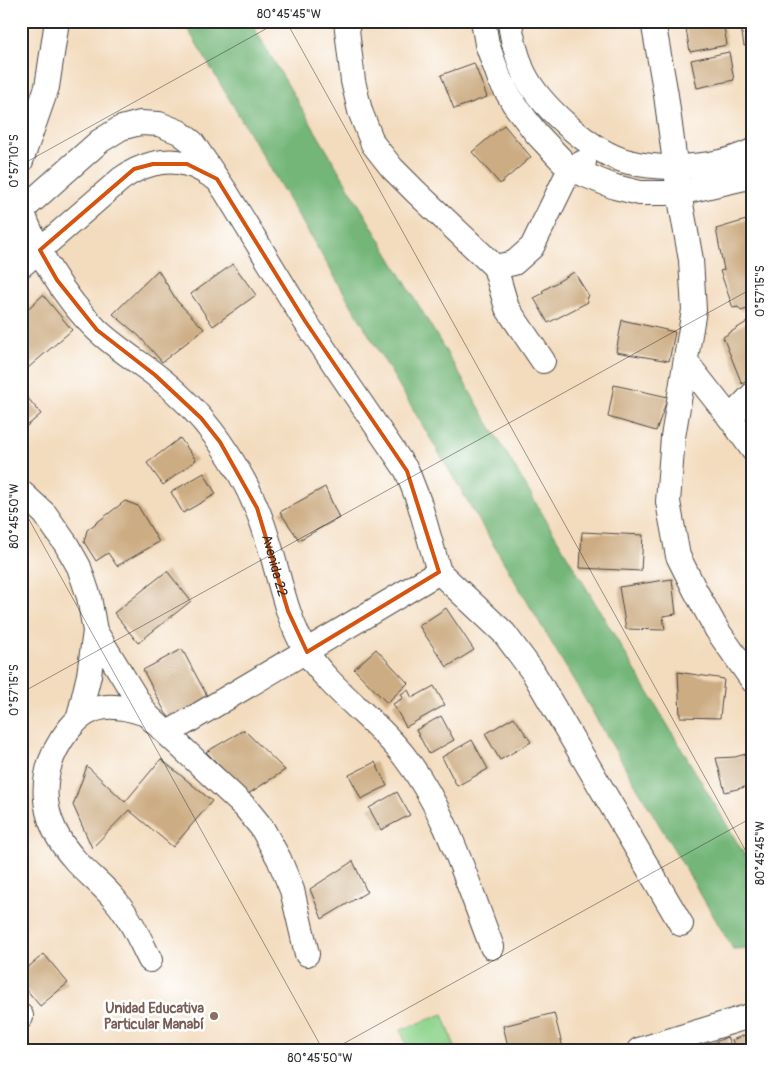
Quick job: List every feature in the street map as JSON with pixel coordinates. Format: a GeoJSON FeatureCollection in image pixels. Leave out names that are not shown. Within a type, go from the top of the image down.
{"type":"FeatureCollection","features":[{"type":"Feature","properties":{"kind":"street"},"geometry":{"type":"LineString","coordinates":[[21,161],[47,86],[57,21]]}},
{"type":"Feature","properties":{"kind":"street"},"geometry":{"type":"LineString","coordinates":[[346,21],[360,111],[373,144],[392,168],[495,267],[507,308],[543,361]]}},
{"type":"Feature","properties":{"kind":"street"},"geometry":{"type":"LineString","coordinates":[[483,21],[487,44],[500,80],[514,104],[536,133],[570,169],[615,187],[640,193],[679,193],[753,176]]}},
{"type":"Feature","properties":{"kind":"street"},"geometry":{"type":"LineString","coordinates":[[510,21],[523,70],[544,103],[573,130],[603,152],[629,162],[676,167],[721,162],[753,151]]}},
{"type":"Feature","properties":{"kind":"street"},"geometry":{"type":"LineString","coordinates":[[653,21],[691,260],[694,310],[673,437],[668,502],[678,556],[717,630],[750,674]]}},
{"type":"Feature","properties":{"kind":"street"},"geometry":{"type":"LineString","coordinates":[[21,210],[100,141],[121,128],[140,123],[159,124],[178,132],[192,142],[305,321],[407,471],[419,502],[438,572],[504,633],[533,672],[559,713],[680,924]]}},
{"type":"Feature","properties":{"kind":"street"},"geometry":{"type":"LineString","coordinates":[[495,267],[514,263],[532,247],[570,169],[603,152]]}},
{"type":"Feature","properties":{"kind":"street"},"geometry":{"type":"LineString","coordinates":[[21,266],[134,169],[152,164],[171,162],[188,164],[217,179]]}},
{"type":"Feature","properties":{"kind":"street","name":"Avenida 22"},"geometry":{"type":"LineString","coordinates":[[21,210],[57,280],[81,312],[97,330],[156,375],[201,418],[220,442],[257,508],[288,611],[307,652],[328,679],[388,738],[424,784],[452,843],[492,947]]}},
{"type":"Feature","properties":{"kind":"street"},"geometry":{"type":"LineString","coordinates":[[686,362],[753,450]]}},
{"type":"Feature","properties":{"kind":"street"},"geometry":{"type":"LineString","coordinates":[[730,418],[753,394]]}},
{"type":"Feature","properties":{"kind":"street"},"geometry":{"type":"LineString","coordinates":[[21,492],[45,514],[79,567],[89,597],[95,631],[89,675],[80,717],[56,748],[48,766],[44,791],[49,817],[60,839],[75,860],[116,900],[131,921],[150,960]]}},
{"type":"Feature","properties":{"kind":"street"},"geometry":{"type":"LineString","coordinates":[[168,733],[307,652],[438,572]]}},
{"type":"Feature","properties":{"kind":"street"},"geometry":{"type":"LineString","coordinates":[[95,631],[146,714],[245,807],[262,828],[279,859],[292,890],[307,954]]}},
{"type":"Feature","properties":{"kind":"street"},"geometry":{"type":"LineString","coordinates":[[80,717],[100,708],[122,706],[146,714]]}},
{"type":"Feature","properties":{"kind":"street"},"geometry":{"type":"LineString","coordinates":[[639,1050],[753,1015]]}},
{"type":"Feature","properties":{"kind":"highlighted area"},"geometry":{"type":"Polygon","coordinates":[[[153,164],[187,164],[217,179],[305,321],[407,471],[439,572],[307,652],[288,611],[257,508],[220,442],[201,418],[155,375],[97,330],[57,280],[40,250],[134,169],[153,164]]]}},
{"type":"Feature","properties":{"kind":"green space"},"geometry":{"type":"Polygon","coordinates":[[[183,21],[250,21],[753,869],[753,948],[733,949],[183,21]]]}},
{"type":"Feature","properties":{"kind":"green space"},"geometry":{"type":"Polygon","coordinates":[[[443,1014],[456,1050],[408,1050],[401,1030],[443,1014]]]}},
{"type":"Feature","properties":{"kind":"building"},"geometry":{"type":"Polygon","coordinates":[[[692,21],[723,21],[727,45],[690,52],[685,23],[692,21]]]}},
{"type":"Feature","properties":{"kind":"building"},"geometry":{"type":"Polygon","coordinates":[[[740,21],[753,21],[753,45],[744,46],[740,21]]]}},
{"type":"Feature","properties":{"kind":"building"},"geometry":{"type":"Polygon","coordinates":[[[729,52],[734,80],[697,88],[691,60],[729,52]]]}},
{"type":"Feature","properties":{"kind":"building"},"geometry":{"type":"Polygon","coordinates":[[[474,63],[487,97],[454,109],[441,75],[474,63]]]}},
{"type":"Feature","properties":{"kind":"building"},"geometry":{"type":"Polygon","coordinates":[[[504,125],[531,157],[500,184],[472,152],[504,125]]]}},
{"type":"Feature","properties":{"kind":"building"},"geometry":{"type":"Polygon","coordinates":[[[753,218],[753,307],[741,311],[738,307],[733,308],[720,271],[724,270],[716,229],[753,218]]]}},
{"type":"Feature","properties":{"kind":"building"},"geometry":{"type":"Polygon","coordinates":[[[233,264],[256,295],[213,326],[191,294],[233,264]]]}},
{"type":"Feature","properties":{"kind":"building"},"geometry":{"type":"Polygon","coordinates":[[[158,270],[177,301],[204,329],[162,362],[139,336],[113,314],[158,270]]]}},
{"type":"Feature","properties":{"kind":"building"},"geometry":{"type":"Polygon","coordinates":[[[574,272],[589,296],[586,298],[588,302],[548,323],[534,298],[544,293],[542,291],[574,272]]]}},
{"type":"Feature","properties":{"kind":"building"},"geometry":{"type":"Polygon","coordinates":[[[43,295],[72,330],[21,374],[21,315],[43,295]]]}},
{"type":"Feature","properties":{"kind":"building"},"geometry":{"type":"Polygon","coordinates":[[[622,320],[675,332],[669,361],[616,352],[622,320]]]}},
{"type":"Feature","properties":{"kind":"building"},"geometry":{"type":"Polygon","coordinates":[[[750,320],[753,328],[753,377],[742,384],[723,337],[750,320]]]}},
{"type":"Feature","properties":{"kind":"building"},"geometry":{"type":"Polygon","coordinates":[[[614,385],[668,397],[656,431],[608,417],[614,385]]]}},
{"type":"Feature","properties":{"kind":"building"},"geometry":{"type":"Polygon","coordinates":[[[23,392],[41,414],[21,431],[21,394],[23,392]]]}},
{"type":"Feature","properties":{"kind":"building"},"geometry":{"type":"Polygon","coordinates":[[[180,438],[196,460],[163,485],[147,463],[180,438]]]}},
{"type":"Feature","properties":{"kind":"building"},"geometry":{"type":"Polygon","coordinates":[[[204,473],[216,494],[183,513],[171,492],[204,473]]]}},
{"type":"Feature","properties":{"kind":"building"},"geometry":{"type":"Polygon","coordinates":[[[325,487],[339,518],[299,540],[280,512],[325,487]]]}},
{"type":"Feature","properties":{"kind":"building"},"geometry":{"type":"Polygon","coordinates":[[[125,501],[138,506],[159,542],[117,566],[108,553],[96,561],[84,542],[87,530],[125,501]]]}},
{"type":"Feature","properties":{"kind":"building"},"geometry":{"type":"Polygon","coordinates":[[[582,532],[643,535],[641,571],[580,568],[582,532]]]}},
{"type":"Feature","properties":{"kind":"building"},"geometry":{"type":"Polygon","coordinates":[[[167,571],[191,601],[138,643],[114,613],[167,571]]]}},
{"type":"Feature","properties":{"kind":"building"},"geometry":{"type":"Polygon","coordinates":[[[672,579],[676,614],[663,616],[665,630],[626,629],[619,587],[672,579]]]}},
{"type":"Feature","properties":{"kind":"building"},"geometry":{"type":"Polygon","coordinates":[[[446,608],[474,650],[447,667],[419,626],[446,608]]]}},
{"type":"Feature","properties":{"kind":"building"},"geometry":{"type":"Polygon","coordinates":[[[182,649],[214,709],[176,726],[165,712],[143,670],[182,649]]]}},
{"type":"Feature","properties":{"kind":"building"},"geometry":{"type":"Polygon","coordinates":[[[376,649],[408,683],[387,703],[354,669],[376,649]]]}},
{"type":"Feature","properties":{"kind":"building"},"geometry":{"type":"Polygon","coordinates":[[[678,672],[724,679],[720,718],[680,717],[678,672]]]}},
{"type":"Feature","properties":{"kind":"building"},"geometry":{"type":"Polygon","coordinates":[[[434,686],[445,705],[406,727],[393,704],[403,698],[401,694],[408,690],[412,698],[434,686]]]}},
{"type":"Feature","properties":{"kind":"building"},"geometry":{"type":"Polygon","coordinates":[[[441,716],[454,740],[429,754],[416,730],[441,716]]]}},
{"type":"Feature","properties":{"kind":"building"},"geometry":{"type":"Polygon","coordinates":[[[514,717],[531,742],[500,760],[485,734],[514,717]]]}},
{"type":"Feature","properties":{"kind":"building"},"geometry":{"type":"Polygon","coordinates":[[[244,730],[285,770],[248,794],[206,752],[244,730]]]}},
{"type":"Feature","properties":{"kind":"building"},"geometry":{"type":"Polygon","coordinates":[[[472,740],[488,769],[457,786],[442,757],[472,740]]]}},
{"type":"Feature","properties":{"kind":"building"},"geometry":{"type":"Polygon","coordinates":[[[753,752],[753,785],[725,792],[716,758],[735,757],[753,752]]]}},
{"type":"Feature","properties":{"kind":"building"},"geometry":{"type":"Polygon","coordinates":[[[161,759],[212,801],[173,847],[129,810],[92,848],[73,805],[87,766],[125,802],[161,759]]]}},
{"type":"Feature","properties":{"kind":"building"},"geometry":{"type":"Polygon","coordinates":[[[375,762],[387,786],[361,799],[349,775],[375,762]]]}},
{"type":"Feature","properties":{"kind":"building"},"geometry":{"type":"Polygon","coordinates":[[[397,792],[410,815],[381,830],[369,808],[397,792]]]}},
{"type":"Feature","properties":{"kind":"building"},"geometry":{"type":"Polygon","coordinates":[[[353,861],[367,892],[322,919],[310,889],[353,861]]]}},
{"type":"Feature","properties":{"kind":"building"},"geometry":{"type":"Polygon","coordinates":[[[44,954],[68,983],[40,1006],[21,983],[21,973],[44,954]]]}},
{"type":"Feature","properties":{"kind":"building"},"geometry":{"type":"Polygon","coordinates":[[[554,1013],[563,1048],[557,1050],[509,1050],[503,1026],[554,1013]]]}},
{"type":"Feature","properties":{"kind":"building"},"geometry":{"type":"Polygon","coordinates":[[[753,1032],[753,1050],[736,1050],[732,1040],[753,1032]]]}},
{"type":"Feature","properties":{"kind":"building"},"geometry":{"type":"Polygon","coordinates":[[[727,1037],[732,1048],[714,1050],[711,1044],[727,1037]]]}},
{"type":"Feature","properties":{"kind":"place","name":"Unidad Educativa Particular Manabí"},"geometry":{"type":"Point","coordinates":[214,1016]}}]}
